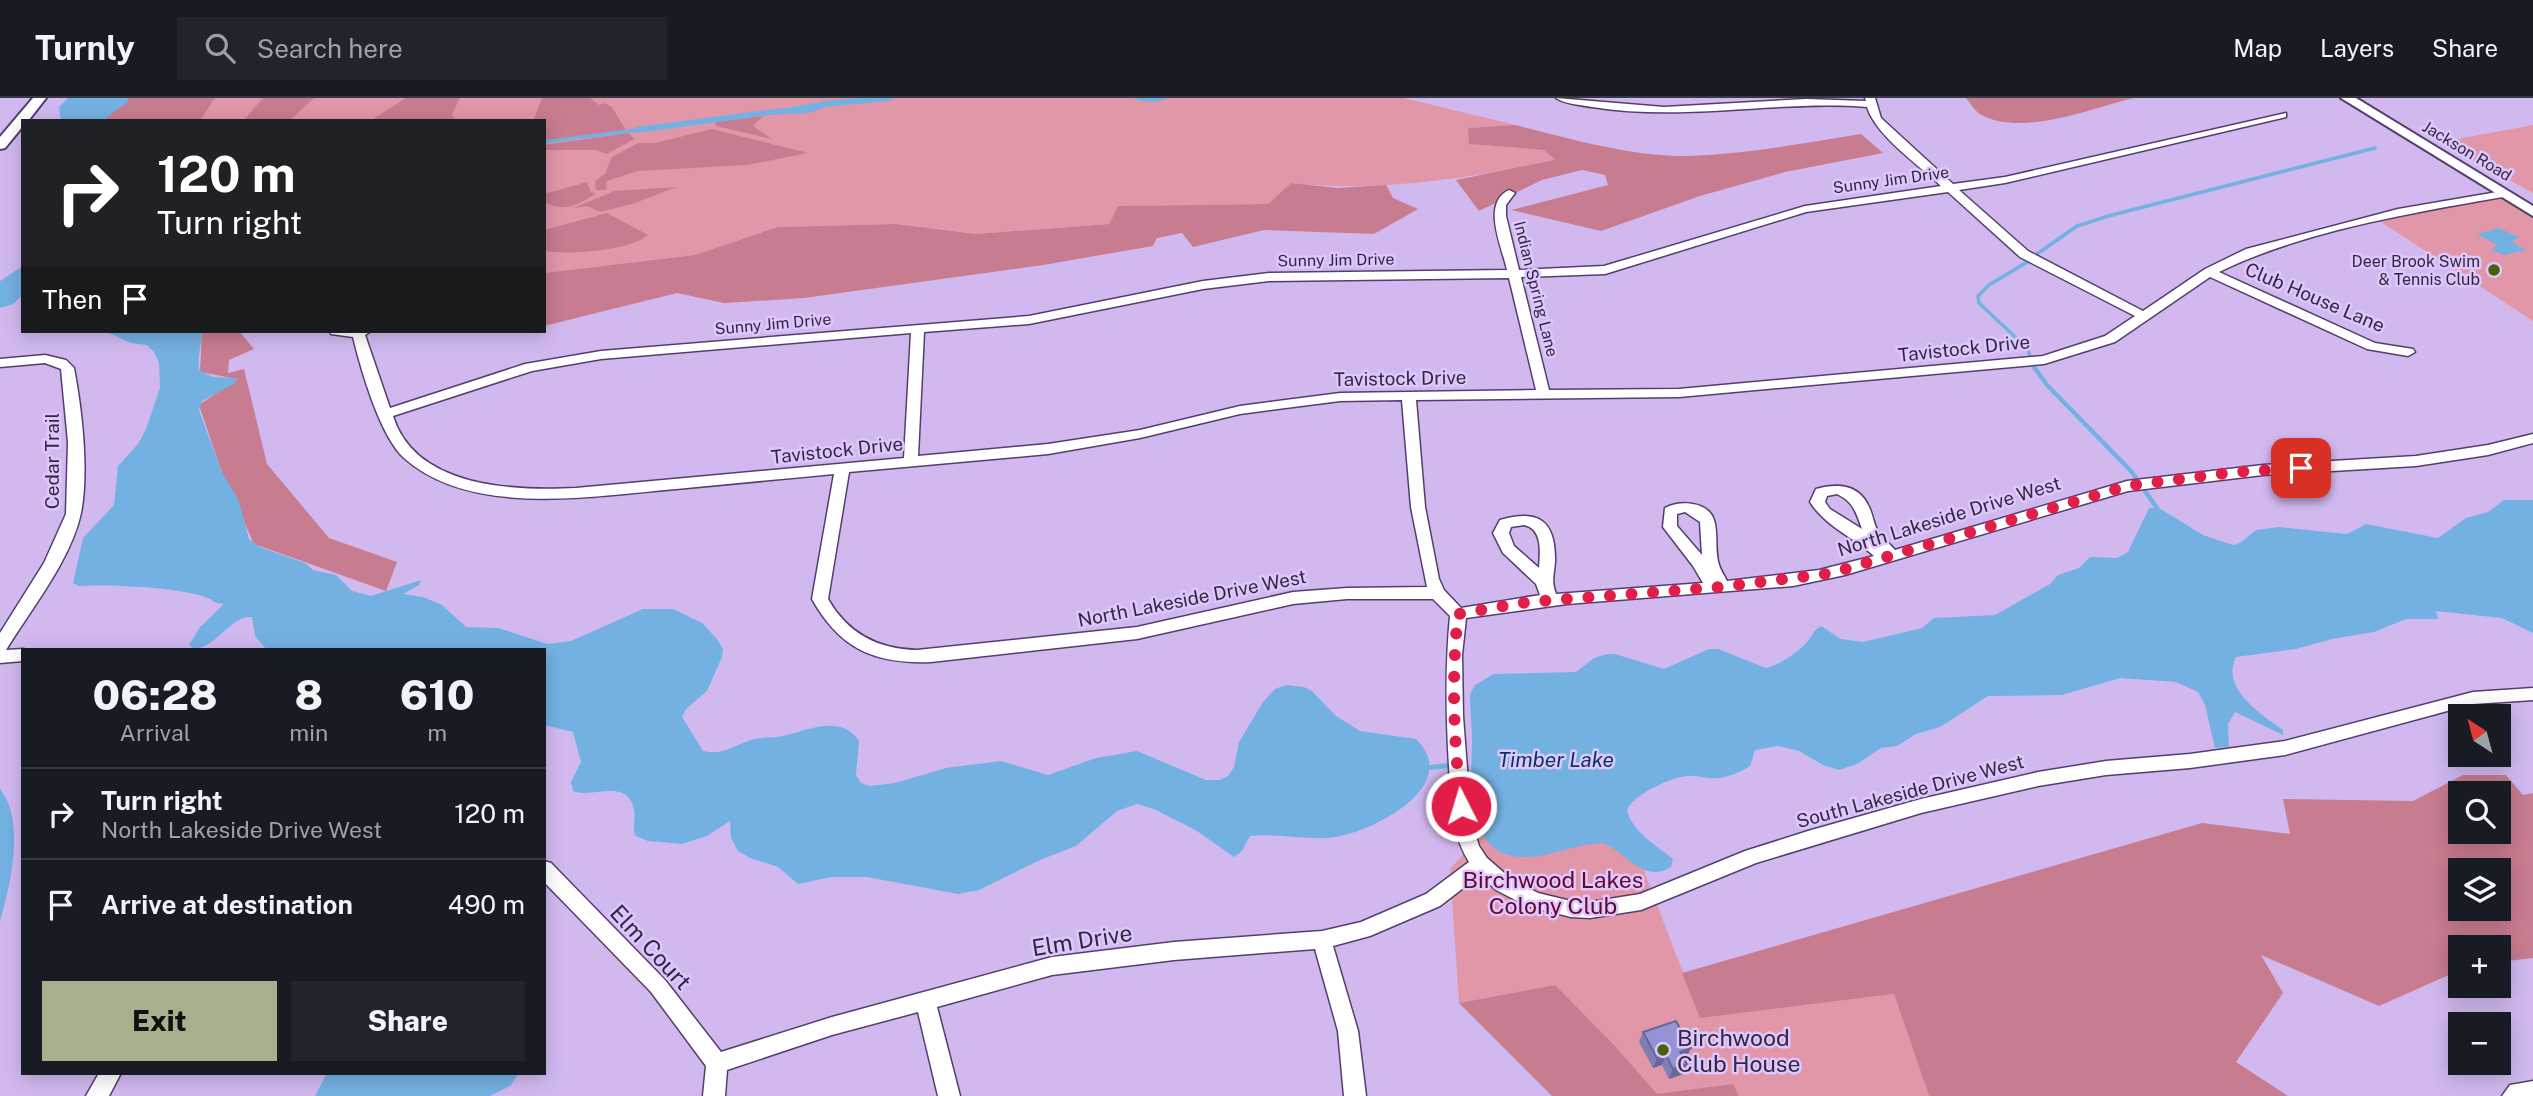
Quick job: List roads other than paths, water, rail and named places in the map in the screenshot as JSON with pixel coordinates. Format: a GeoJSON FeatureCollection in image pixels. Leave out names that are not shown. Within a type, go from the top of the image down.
{"type":"FeatureCollection","features":[{"type":"Feature","properties":{"kind":"street"},"geometry":{"type":"LineString","coordinates":[[22,119],[40,98]]}},
{"type":"Feature","properties":{"kind":"street"},"geometry":{"type":"LineString","coordinates":[[1561,98],[1664,111],[1821,99],[1870,101],[1882,126],[2024,254],[2144,316]]}},
{"type":"Feature","properties":{"kind":"street","name":"Jackson Road"},"geometry":{"type":"LineString","coordinates":[[2347,98],[2533,212]]}},
{"type":"Feature","properties":{"kind":"street","name":"Sunny Jim Drive"},"geometry":{"type":"LineString","coordinates":[[386,414],[510,373],[572,359],[1029,320],[1203,285],[1269,276],[1514,274],[1605,270],[1805,209],[2047,172],[2282,115]]}},
{"type":"Feature","properties":{"kind":"street"},"geometry":{"type":"LineString","coordinates":[[0,145],[21,120]]}},
{"type":"Feature","properties":{"kind":"street","name":"Indian Spring Lane"},"geometry":{"type":"LineString","coordinates":[[1509,193],[1499,211],[1544,396]]}},
{"type":"Feature","properties":{"kind":"street","name":"Tavistock Drive"},"geometry":{"type":"LineString","coordinates":[[362,333],[363,353],[393,435],[422,464],[456,480],[503,491],[566,494],[1082,445],[1240,410],[1340,397],[1688,393],[2011,364],[2059,356],[2099,344],[2229,260],[2262,248],[2398,212],[2503,194]]}},
{"type":"Feature","properties":{"kind":"street","name":"Club House Lane"},"geometry":{"type":"LineString","coordinates":[[2209,272],[2372,346],[2408,352]]}},
{"type":"Feature","properties":{"kind":"street"},"geometry":{"type":"LineString","coordinates":[[911,461],[918,328]]}},
{"type":"Feature","properties":{"kind":"street","name":"Cedar Trail"},"geometry":{"type":"LineString","coordinates":[[0,363],[45,359],[63,363],[68,368],[75,495],[73,514],[60,544],[0,648]]}},
{"type":"Feature","properties":{"kind":"street"},"geometry":{"type":"LineString","coordinates":[[1409,398],[1418,507],[1429,568],[1437,593],[1458,614],[1454,655],[1459,791],[1465,834],[1480,864]]}},
{"type":"Feature","properties":{"kind":"street","name":"North Lakeside Drive West"},"geometry":{"type":"LineString","coordinates":[[1458,614],[1550,600],[1718,588],[1832,573],[2127,486],[2250,471],[2416,461],[2488,450],[2533,438]]}},
{"type":"Feature","properties":{"kind":"street","name":"North Lakeside Drive West"},"geometry":{"type":"LineString","coordinates":[[842,469],[820,598],[828,613],[845,631],[871,648],[891,654],[973,651],[1117,636],[1292,598],[1328,594],[1437,593]]}},
{"type":"Feature","properties":{"kind":"street"},"geometry":{"type":"LineString","coordinates":[[1839,489],[1854,496],[1861,505],[1871,534],[1888,556],[1864,537],[1825,513],[1818,502],[1821,492],[1839,489]]}},
{"type":"Feature","properties":{"kind":"street"},"geometry":{"type":"LineString","coordinates":[[1682,506],[1697,510],[1707,520],[1710,564],[1718,588],[1670,527],[1670,512],[1673,508],[1682,506]]}},
{"type":"Feature","properties":{"kind":"street"},"geometry":{"type":"LineString","coordinates":[[1543,581],[1550,600]]}},
{"type":"Feature","properties":{"kind":"street"},"geometry":{"type":"LineString","coordinates":[[0,657],[21,655]]}},
{"type":"Feature","properties":{"kind":"street","name":"South Lakeside Drive West"},"geometry":{"type":"LineString","coordinates":[[1480,864],[1503,884],[1552,906],[1590,910],[1625,906],[1770,850],[1971,794],[2088,770],[2190,761],[2285,748],[2473,698],[2533,695]]}},
{"type":"Feature","properties":{"kind":"street","name":"Elm Drive"},"geometry":{"type":"LineString","coordinates":[[717,1063],[925,1000],[1052,966],[1174,951],[1322,940],[1363,930],[1433,900],[1480,864]]}},
{"type":"Feature","properties":{"kind":"street","name":"Elm Court"},"geometry":{"type":"LineString","coordinates":[[546,871],[658,986],[717,1063]]}},
{"type":"Feature","properties":{"kind":"street"},"geometry":{"type":"LineString","coordinates":[[1322,940],[1348,1031],[1355,1096]]}},
{"type":"Feature","properties":{"kind":"street"},"geometry":{"type":"LineString","coordinates":[[925,1000],[949,1096]]}},
{"type":"Feature","properties":{"kind":"street"},"geometry":{"type":"LineString","coordinates":[[714,1096],[717,1063]]}},
{"type":"Feature","properties":{"kind":"street"},"geometry":{"type":"LineString","coordinates":[[97,1096],[110,1075]]}},
{"type":"Feature","properties":{"kind":"street"},"geometry":{"type":"LineString","coordinates":[[2513,1096],[2517,1092],[2533,1091]]}},
{"type":"Feature","properties":{"kind":"water"},"geometry":{"type":"Polygon","coordinates":[[[68,98],[128,98],[129,101],[105,119],[61,119],[59,107],[68,98]]]}},
{"type":"Feature","properties":{"kind":"water"},"geometry":{"type":"Polygon","coordinates":[[[820,102],[840,102],[809,113],[765,115],[764,112],[820,102]]]}},
{"type":"Feature","properties":{"kind":"water"},"geometry":{"type":"Polygon","coordinates":[[[2499,228],[2519,237],[2512,242],[2526,250],[2504,255],[2491,250],[2497,245],[2477,234],[2499,228]]]}},
{"type":"Feature","properties":{"kind":"water"},"geometry":{"type":"Polygon","coordinates":[[[21,267],[21,297],[13,304],[0,308],[0,281],[21,267]]]}},
{"type":"Feature","properties":{"kind":"water"},"geometry":{"type":"Polygon","coordinates":[[[109,333],[202,333],[200,371],[214,377],[238,378],[234,384],[202,401],[199,410],[221,470],[239,501],[249,539],[260,547],[305,563],[313,570],[336,575],[352,591],[371,596],[421,580],[419,585],[403,594],[423,597],[442,605],[466,627],[499,628],[547,644],[571,641],[643,609],[673,609],[702,623],[723,649],[707,691],[686,709],[682,717],[703,751],[722,751],[755,739],[834,726],[852,733],[859,741],[856,775],[861,783],[870,786],[895,783],[946,768],[1001,761],[1048,775],[1096,758],[1137,751],[1206,780],[1220,780],[1228,776],[1234,767],[1239,742],[1263,702],[1275,689],[1286,685],[1312,691],[1336,716],[1360,731],[1416,739],[1428,756],[1429,772],[1423,787],[1410,801],[1375,824],[1330,838],[1250,836],[1242,851],[1234,857],[1197,831],[1154,809],[1137,804],[1117,811],[1076,846],[1040,860],[979,890],[958,894],[867,877],[831,877],[798,884],[778,867],[738,851],[731,838],[730,821],[707,836],[682,844],[648,841],[636,836],[634,832],[634,810],[625,794],[573,791],[571,782],[581,762],[573,732],[546,725],[546,648],[265,648],[255,636],[252,617],[238,621],[211,642],[194,648],[189,645],[200,627],[224,604],[192,593],[173,590],[129,586],[79,586],[73,583],[83,538],[114,505],[118,466],[138,444],[160,388],[159,363],[154,352],[147,345],[131,343],[109,333]]]}},
{"type":"Feature","properties":{"kind":"water","name":"Timber Lake"},"geometry":{"type":"Polygon","coordinates":[[[2504,500],[2533,500],[2533,633],[2502,618],[2436,611],[2438,619],[2406,619],[2374,632],[2332,639],[2296,649],[2236,657],[2233,669],[2238,690],[2255,709],[2283,730],[2283,735],[2235,712],[2228,724],[2229,747],[2215,748],[2205,705],[2198,692],[2176,682],[2120,678],[2062,695],[1988,696],[1940,727],[1916,734],[1897,746],[1881,748],[1857,764],[1839,770],[1823,765],[1799,751],[1778,746],[1755,750],[1750,766],[1731,775],[1720,778],[1687,776],[1653,788],[1630,804],[1627,810],[1640,832],[1673,859],[1671,867],[1651,872],[1602,843],[1532,857],[1503,853],[1490,844],[1475,814],[1471,777],[1470,694],[1475,685],[1494,674],[1576,672],[1594,658],[1607,654],[1664,669],[1709,649],[1718,649],[1766,668],[1796,652],[1821,626],[1841,639],[1863,642],[1922,628],[1934,618],[1995,615],[2050,584],[2058,575],[2079,568],[2090,557],[2117,558],[2128,552],[2149,508],[2159,508],[2203,535],[2233,545],[2240,543],[2256,530],[2279,527],[2347,534],[2366,524],[2438,538],[2466,518],[2488,512],[2504,500]]]}},
{"type":"Feature","properties":{"kind":"water"},"geometry":{"type":"Polygon","coordinates":[[[0,789],[8,803],[14,836],[11,872],[0,922],[0,789]]]}},
{"type":"Feature","properties":{"kind":"water"},"geometry":{"type":"Polygon","coordinates":[[[326,1075],[518,1075],[510,1086],[490,1096],[315,1096],[326,1075]]]}},
{"type":"Feature","properties":{"kind":"waterway"},"geometry":{"type":"LineString","coordinates":[[822,104],[890,98]]}},
{"type":"Feature","properties":{"kind":"waterway"},"geometry":{"type":"LineString","coordinates":[[1138,98],[1163,98]]}},
{"type":"Feature","properties":{"kind":"waterway"},"geometry":{"type":"LineString","coordinates":[[637,130],[781,111]]}},
{"type":"Feature","properties":{"kind":"waterway"},"geometry":{"type":"LineString","coordinates":[[546,142],[637,130]]}},
{"type":"Feature","properties":{"kind":"waterway"},"geometry":{"type":"LineString","coordinates":[[2037,254],[2077,226],[2112,215],[2375,148]]}},
{"type":"Feature","properties":{"kind":"waterway"},"geometry":{"type":"LineString","coordinates":[[2029,261],[1989,285],[1978,296],[1979,303],[2027,348],[2030,356]]}},
{"type":"Feature","properties":{"kind":"waterway"},"geometry":{"type":"LineString","coordinates":[[2034,367],[2047,385],[2131,471],[2159,511]]}},
{"type":"Feature","properties":{"kind":"waterway"},"geometry":{"type":"LineString","coordinates":[[1426,768],[1453,765]]}},
{"type":"Feature","properties":{"kind":"place","name":"Deer Brook Swim & Tennis Club"},"geometry":{"type":"Point","coordinates":[2494,270]}},
{"type":"Feature","properties":{"kind":"place","name":"Birchwood Club House"},"geometry":{"type":"Point","coordinates":[1663,1050]}},
{"type":"Feature","properties":{"kind":"park label","name":"Birchwood Lakes Colony Club"},"geometry":{"type":"Point","coordinates":[1553,892]}}]}
